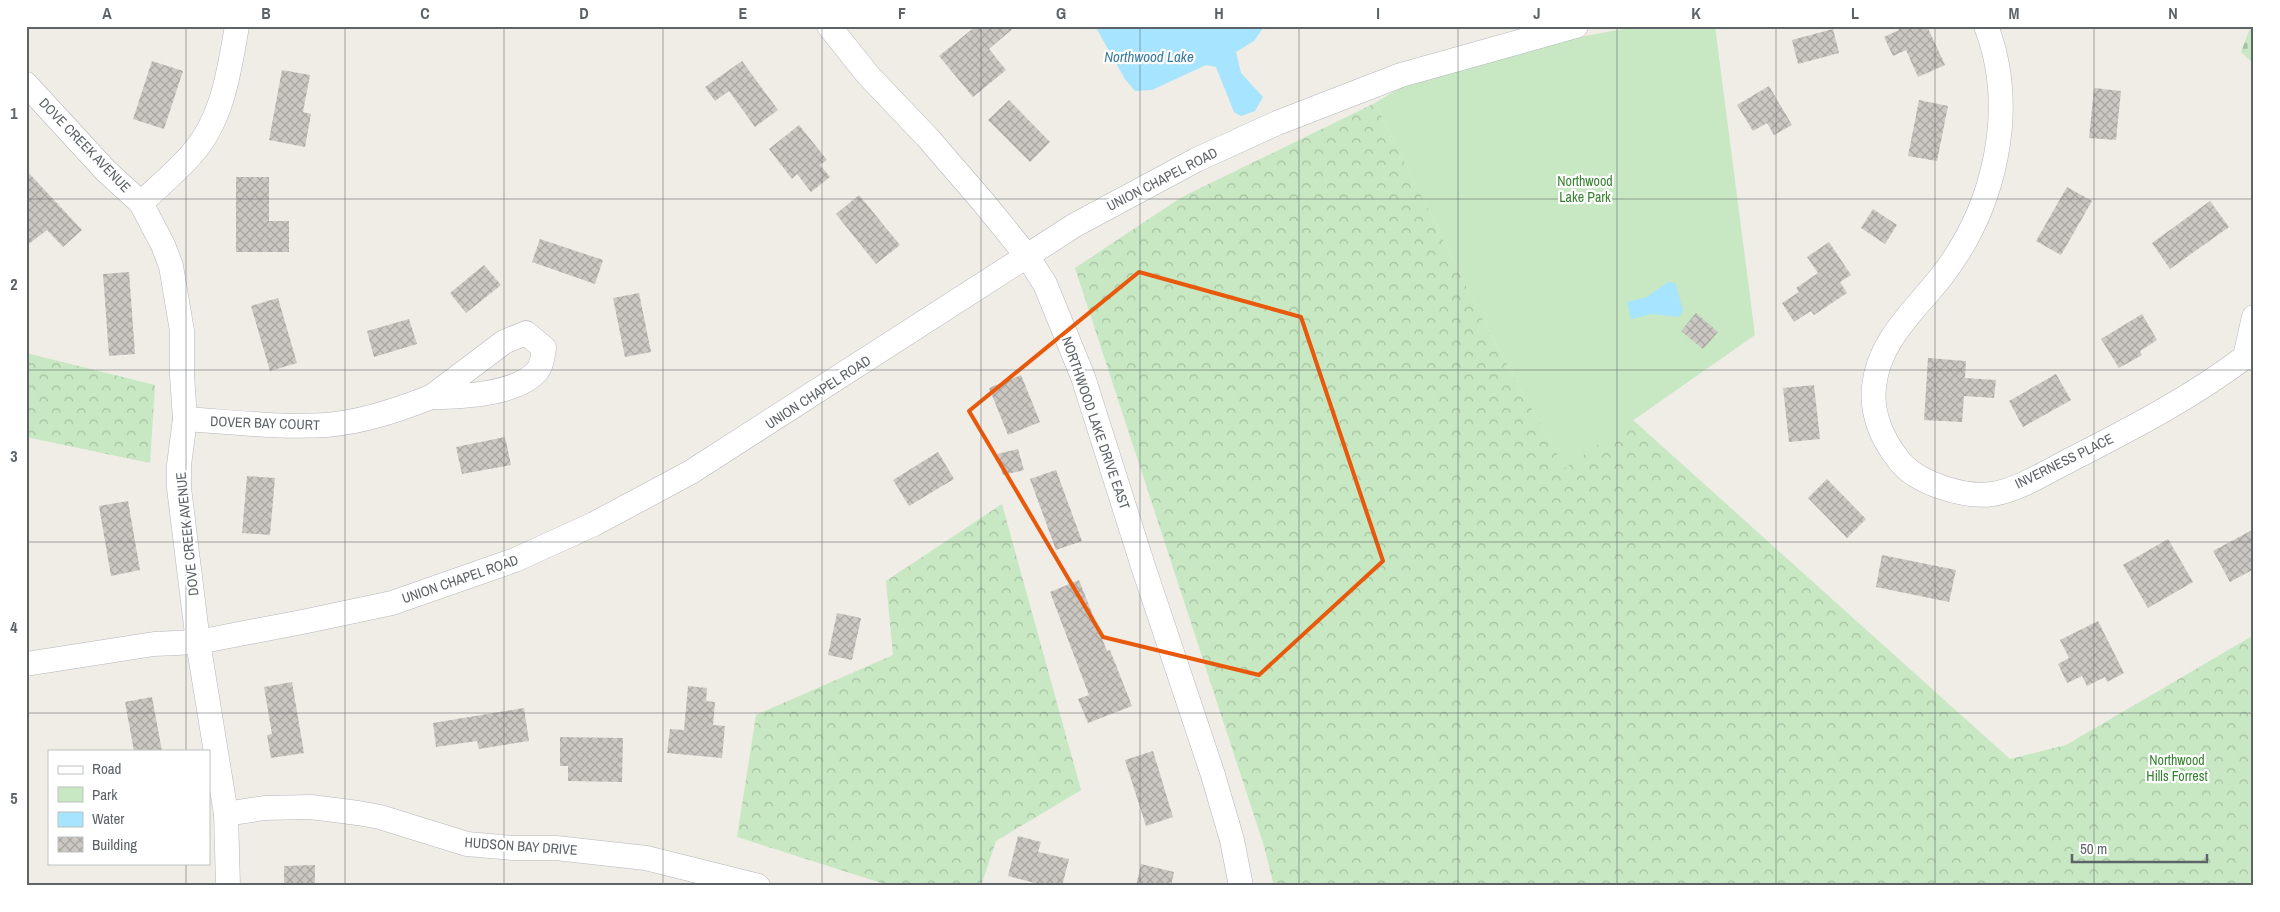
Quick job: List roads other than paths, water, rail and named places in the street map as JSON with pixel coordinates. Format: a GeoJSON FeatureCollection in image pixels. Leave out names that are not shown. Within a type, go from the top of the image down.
{"type":"FeatureCollection","features":[{"type":"Feature","properties":{"kind":"street"},"geometry":{"type":"LineString","coordinates":[[141,203],[193,154],[216,115],[224,94],[237,26]]}},
{"type":"Feature","properties":{"kind":"street","name":"NORTHWOOD LAKE DRIVE EAST"},"geometry":{"type":"LineString","coordinates":[[829,26],[868,76],[928,138],[1027,256],[1044,284],[1082,377],[1104,440],[1143,566],[1213,775],[1232,840],[1241,886]]}},
{"type":"Feature","properties":{"kind":"street","name":"UNION CHAPEL ROAD"},"geometry":{"type":"LineString","coordinates":[[26,664],[154,644],[198,642],[392,603],[474,576],[555,542],[691,472],[1075,225],[1196,160],[1277,122],[1401,75],[1576,26]]}},
{"type":"Feature","properties":{"kind":"street","name":"INVERNESS PLACE"},"geometry":{"type":"LineString","coordinates":[[1986,26],[1998,66],[2002,111],[2000,133],[1991,178],[1975,220],[1953,259],[1941,277],[1898,327],[1878,366],[1874,387],[1874,408],[1880,430],[1889,449],[1903,466],[1921,479],[1962,492],[1992,494],[2027,482],[2146,420],[2249,358],[2254,317]]}},
{"type":"Feature","properties":{"kind":"street","name":"DOVE CREEK AVENUE"},"geometry":{"type":"LineString","coordinates":[[26,84],[106,171],[141,203],[163,245],[171,266],[182,332],[185,419],[179,465],[179,488],[198,642],[226,814],[228,886]]}},
{"type":"Feature","properties":{"kind":"street","name":"DOVER BAY COURT"},"geometry":{"type":"LineString","coordinates":[[185,419],[307,426],[330,425],[396,411],[431,397]]}},
{"type":"Feature","properties":{"kind":"street","name":"HUDSON BAY DRIVE"},"geometry":{"type":"LineString","coordinates":[[226,814],[264,808],[312,807],[358,812],[467,844],[512,848],[556,848],[646,858],[758,886]]}},
{"type":"Feature","properties":{"kind":"water","name":"Northwood Lake"},"geometry":{"type":"Polygon","coordinates":[[[1095,26],[1261,26],[1263,28],[1254,41],[1236,52],[1241,73],[1263,97],[1255,111],[1241,116],[1234,112],[1216,67],[1206,65],[1152,90],[1135,91],[1125,79],[1095,26]]]}},
{"type":"Feature","properties":{"kind":"water"},"geometry":{"type":"Polygon","coordinates":[[[1668,282],[1675,283],[1683,310],[1679,317],[1652,314],[1631,319],[1627,302],[1647,297],[1668,282]]]}},
{"type":"Feature","properties":{"kind":"park label","name":"Northwood Lake Park"},"geometry":{"type":"Point","coordinates":[1585,190]}},
{"type":"Feature","properties":{"kind":"park label","name":"Northwood Hills Forrest"},"geometry":{"type":"Point","coordinates":[2177,768]}}]}
